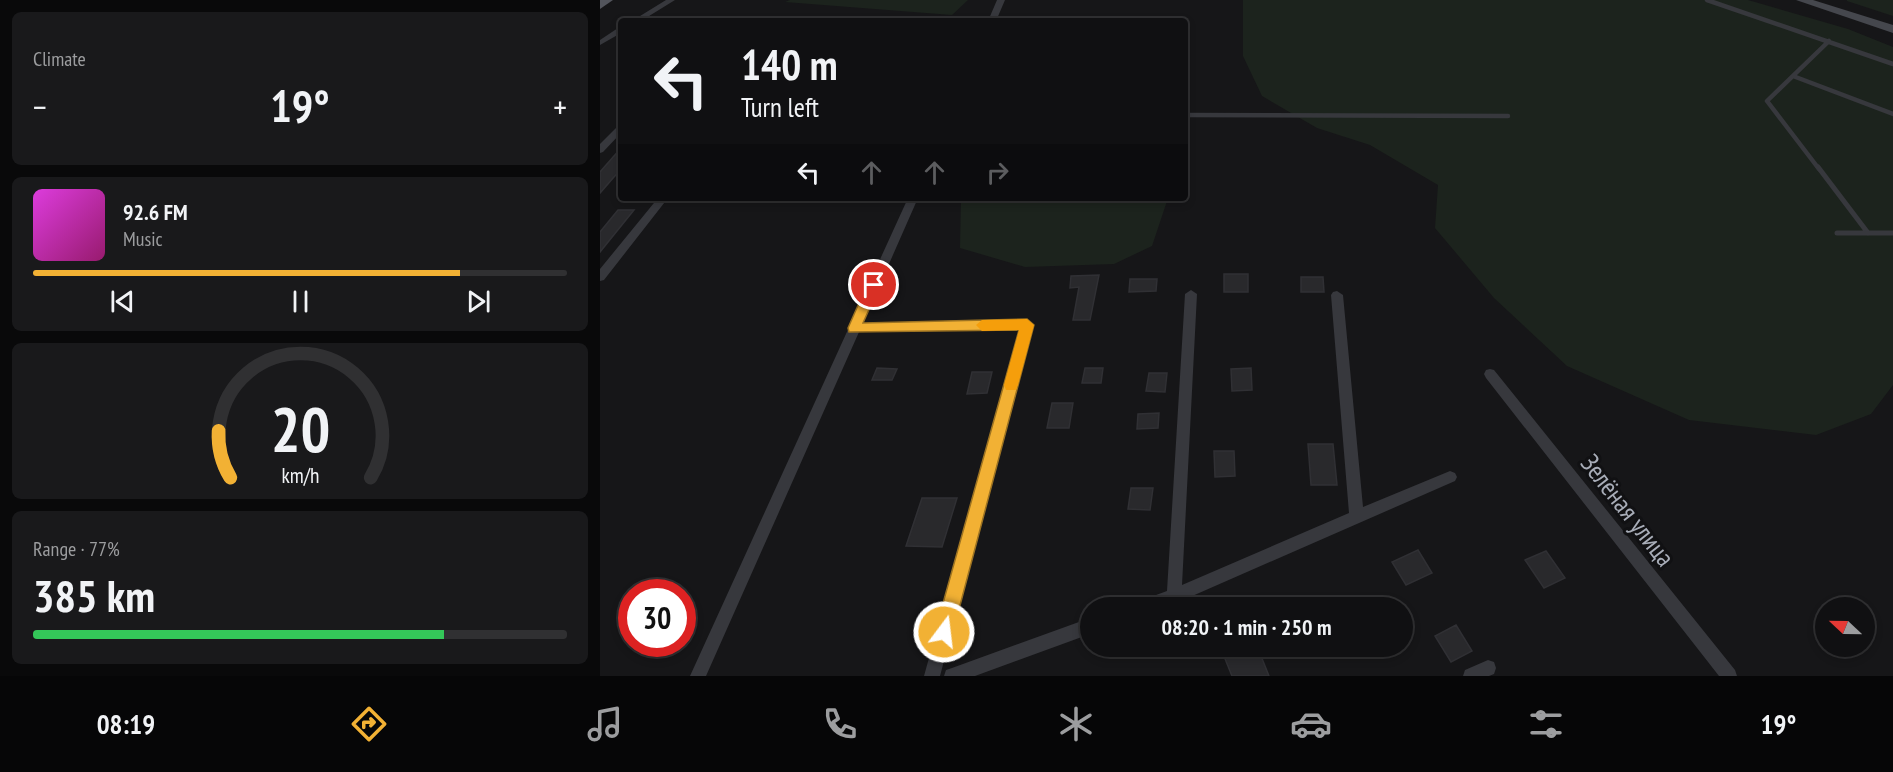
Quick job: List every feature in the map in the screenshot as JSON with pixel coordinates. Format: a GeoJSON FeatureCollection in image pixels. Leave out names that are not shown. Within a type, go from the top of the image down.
{"type":"FeatureCollection","features":[{"type":"Feature","properties":{"kind":"main road"},"geometry":{"type":"LineString","coordinates":[[600,4],[607,0]]}},
{"type":"Feature","properties":{"kind":"street"},"geometry":{"type":"LineString","coordinates":[[641,18],[671,0]]}},
{"type":"Feature","properties":{"kind":"street"},"geometry":{"type":"LineString","coordinates":[[993,18],[1001,0]]}},
{"type":"Feature","properties":{"kind":"street"},"geometry":{"type":"LineString","coordinates":[[1802,0],[1893,29]]}},
{"type":"Feature","properties":{"kind":"street"},"geometry":{"type":"LineString","coordinates":[[600,43],[618,32]]}},
{"type":"Feature","properties":{"kind":"street"},"geometry":{"type":"LineString","coordinates":[[600,150],[618,131]]}},
{"type":"Feature","properties":{"kind":"street"},"geometry":{"type":"LineString","coordinates":[[600,277],[661,201]]}},
{"type":"Feature","properties":{"kind":"street"},"geometry":{"type":"LineString","coordinates":[[698,676],[912,201]]}},
{"type":"Feature","properties":{"kind":"street"},"geometry":{"type":"LineString","coordinates":[[1191,294],[1174,596],[1450,477]]}},
{"type":"Feature","properties":{"kind":"street"},"geometry":{"type":"LineString","coordinates":[[1337,295],[1357,517]]}},
{"type":"Feature","properties":{"kind":"street"},"geometry":{"type":"LineString","coordinates":[[854,328],[1027,325],[932,676]]}},
{"type":"Feature","properties":{"kind":"street","name":"Зелёная улица"},"geometry":{"type":"LineString","coordinates":[[1490,374],[1728,676]]}},
{"type":"Feature","properties":{"kind":"street"},"geometry":{"type":"LineString","coordinates":[[952,676],[1080,630]]}},
{"type":"Feature","properties":{"kind":"street"},"geometry":{"type":"LineString","coordinates":[[1471,676],[1488,668]]}},
{"type":"Feature","properties":{"kind":"lane"},"geometry":{"type":"LineString","coordinates":[[1707,0],[1829,40],[1893,64]]}},
{"type":"Feature","properties":{"kind":"lane"},"geometry":{"type":"LineString","coordinates":[[1829,40],[1767,100],[1868,233]]}},
{"type":"Feature","properties":{"kind":"lane"},"geometry":{"type":"LineString","coordinates":[[1793,76],[1893,114]]}},
{"type":"Feature","properties":{"kind":"lane"},"geometry":{"type":"LineString","coordinates":[[1188,115],[1508,116]]}},
{"type":"Feature","properties":{"kind":"lane"},"geometry":{"type":"LineString","coordinates":[[1837,233],[1893,233]]}},
{"type":"Feature","properties":{"kind":"shaded area"},"geometry":{"type":"Polygon","coordinates":[[[790,0],[968,0],[952,15],[785,2],[790,0]]]}},
{"type":"Feature","properties":{"kind":"shaded area"},"geometry":{"type":"Polygon","coordinates":[[[1243,0],[1748,0],[1848,29],[1893,47],[1893,385],[1871,414],[1816,435],[1689,420],[1567,366],[1494,298],[1435,228],[1438,185],[1370,145],[1317,128],[1262,96],[1243,56],[1243,0]]]}},
{"type":"Feature","properties":{"kind":"shaded area"},"geometry":{"type":"Polygon","coordinates":[[[1893,0],[1893,16],[1847,1],[1893,0]]]}},
{"type":"Feature","properties":{"kind":"shaded area"},"geometry":{"type":"Polygon","coordinates":[[[961,201],[1167,201],[1152,246],[1114,264],[1025,267],[960,248],[961,201]]]}},
{"type":"Feature","properties":{"kind":"building"},"geometry":{"type":"Polygon","coordinates":[[[618,151],[618,172],[600,193],[600,172],[618,151]]]}},
{"type":"Feature","properties":{"kind":"building"},"geometry":{"type":"Polygon","coordinates":[[[618,210],[634,210],[600,252],[600,232],[618,210]]]}},
{"type":"Feature","properties":{"kind":"building"},"geometry":{"type":"Polygon","coordinates":[[[1224,274],[1248,274],[1248,292],[1224,292],[1224,274]]]}},
{"type":"Feature","properties":{"kind":"building"},"geometry":{"type":"Polygon","coordinates":[[[1099,275],[1090,320],[1073,320],[1079,287],[1070,288],[1071,276],[1099,275]]]}},
{"type":"Feature","properties":{"kind":"building"},"geometry":{"type":"Polygon","coordinates":[[[1301,277],[1323,277],[1324,292],[1301,292],[1301,277]]]}},
{"type":"Feature","properties":{"kind":"building"},"geometry":{"type":"Polygon","coordinates":[[[1130,279],[1157,279],[1156,291],[1129,292],[1130,279]]]}},
{"type":"Feature","properties":{"kind":"building"},"geometry":{"type":"Polygon","coordinates":[[[877,368],[897,369],[892,380],[872,380],[877,368]]]}},
{"type":"Feature","properties":{"kind":"building"},"geometry":{"type":"Polygon","coordinates":[[[1085,368],[1103,368],[1101,383],[1082,383],[1085,368]]]}},
{"type":"Feature","properties":{"kind":"building"},"geometry":{"type":"Polygon","coordinates":[[[1251,368],[1252,390],[1232,391],[1231,369],[1251,368]]]}},
{"type":"Feature","properties":{"kind":"building"},"geometry":{"type":"Polygon","coordinates":[[[972,372],[992,372],[987,393],[967,394],[972,372]]]}},
{"type":"Feature","properties":{"kind":"building"},"geometry":{"type":"Polygon","coordinates":[[[1149,373],[1167,373],[1165,392],[1146,391],[1149,373]]]}},
{"type":"Feature","properties":{"kind":"building"},"geometry":{"type":"Polygon","coordinates":[[[1052,403],[1073,403],[1069,428],[1047,428],[1052,403]]]}},
{"type":"Feature","properties":{"kind":"building"},"geometry":{"type":"Polygon","coordinates":[[[1159,413],[1158,428],[1137,429],[1138,414],[1159,413]]]}},
{"type":"Feature","properties":{"kind":"building"},"geometry":{"type":"Polygon","coordinates":[[[1308,444],[1333,444],[1337,485],[1311,485],[1308,444]]]}},
{"type":"Feature","properties":{"kind":"building"},"geometry":{"type":"Polygon","coordinates":[[[1214,451],[1234,451],[1235,476],[1215,477],[1214,451]]]}},
{"type":"Feature","properties":{"kind":"building"},"geometry":{"type":"Polygon","coordinates":[[[1131,488],[1153,488],[1150,510],[1128,509],[1131,488]]]}},
{"type":"Feature","properties":{"kind":"building"},"geometry":{"type":"Polygon","coordinates":[[[922,498],[957,498],[942,547],[906,546],[922,498]]]}},
{"type":"Feature","properties":{"kind":"building"},"geometry":{"type":"Polygon","coordinates":[[[1418,550],[1432,573],[1406,585],[1392,562],[1418,550]]]}},
{"type":"Feature","properties":{"kind":"building"},"geometry":{"type":"Polygon","coordinates":[[[1546,551],[1565,578],[1544,588],[1525,560],[1546,551]]]}},
{"type":"Feature","properties":{"kind":"building"},"geometry":{"type":"Polygon","coordinates":[[[1456,625],[1472,651],[1451,662],[1435,636],[1456,625]]]}},
{"type":"Feature","properties":{"kind":"building"},"geometry":{"type":"Polygon","coordinates":[[[1224,657],[1261,657],[1269,676],[1232,676],[1224,657]]]}},
{"type":"Feature","properties":{"kind":"slow traffic"},"geometry":{"type":"LineString","coordinates":[[982,325],[1027,325],[1011,385]]}},
{"type":"Feature","properties":{"kind":"route"},"geometry":{"type":"LineString","coordinates":[[874,285],[854,328],[1027,325],[944,632]]}}]}
